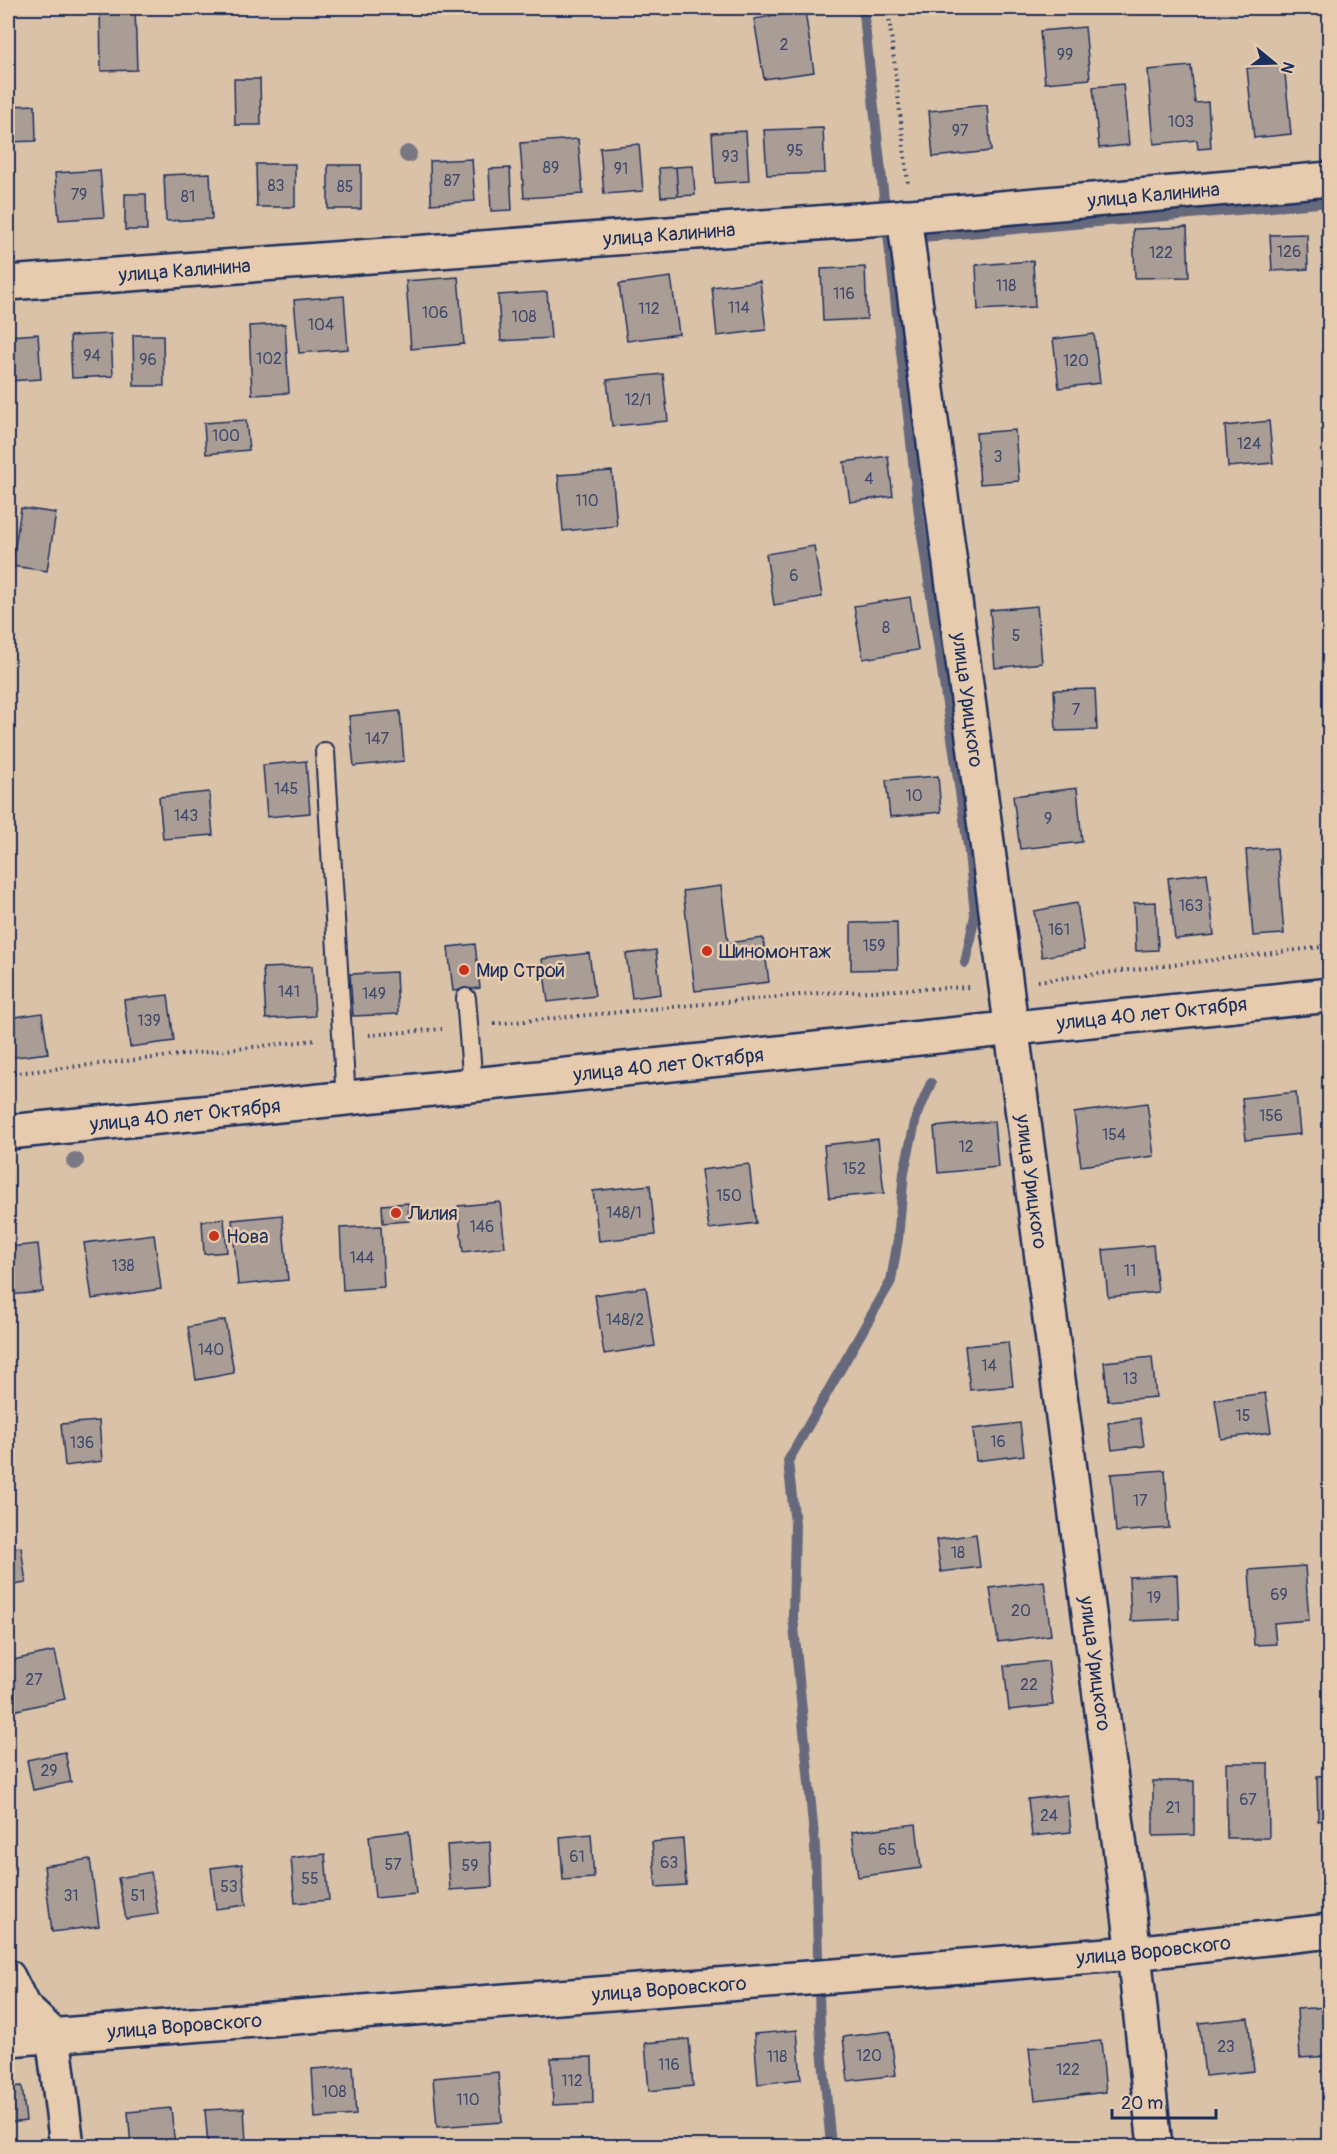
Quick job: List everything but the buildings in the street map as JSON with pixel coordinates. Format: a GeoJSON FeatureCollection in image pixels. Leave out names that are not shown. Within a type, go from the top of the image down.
{"type":"FeatureCollection","features":[{"type":"Feature","properties":{"kind":"street","name":"улица Калинина"},"geometry":{"type":"LineString","coordinates":[[8,283],[907,216],[1329,179]]}},
{"type":"Feature","properties":{"kind":"street","name":"улица Урицкого"},"geometry":{"type":"LineString","coordinates":[[907,216],[1004,986],[1134,1953],[1155,2146]]}},
{"type":"Feature","properties":{"kind":"street","name":"улица 40 лет Октября"},"geometry":{"type":"LineString","coordinates":[[8,1132],[346,1100],[1010,1027],[1329,995]]}},
{"type":"Feature","properties":{"kind":"street","name":"улица Воровского"},"geometry":{"type":"LineString","coordinates":[[8,2039],[1134,1953],[1329,1931]]}},
{"type":"Feature","properties":{"kind":"street"},"geometry":{"type":"LineString","coordinates":[[8,1977],[23,2007],[53,2035],[67,2146]]}},
{"type":"Feature","properties":{"kind":"lane"},"geometry":{"type":"LineString","coordinates":[[325,752],[346,1100]]}},
{"type":"Feature","properties":{"kind":"lane"},"geometry":{"type":"LineString","coordinates":[[466,998],[473,1086]]}},
{"type":"Feature","properties":{"kind":"path"},"geometry":{"type":"LineString","coordinates":[[888,8],[907,216]]}},
{"type":"Feature","properties":{"kind":"path"},"geometry":{"type":"LineString","coordinates":[[8,1074],[341,1038],[820,993],[1004,986],[1329,946]]}},
{"type":"Feature","properties":{"kind":"waterway"},"geometry":{"type":"LineString","coordinates":[[863,8],[919,515],[969,853],[975,915],[965,963]]}},
{"type":"Feature","properties":{"kind":"waterway"},"geometry":{"type":"LineString","coordinates":[[911,238],[1330,202]]}},
{"type":"Feature","properties":{"kind":"waterway"},"geometry":{"type":"LineString","coordinates":[[831,2146],[820,2027],[815,1846],[793,1616],[795,1524],[788,1461],[891,1281],[898,1239],[904,1172],[916,1118],[931,1083]]}},
{"type":"Feature","properties":{"kind":"place","name":"Шиномонтаж"},"geometry":{"type":"Point","coordinates":[707,951]}},
{"type":"Feature","properties":{"kind":"place","name":"Мир Строй"},"geometry":{"type":"Point","coordinates":[464,970]}},
{"type":"Feature","properties":{"kind":"place","name":"Лилия"},"geometry":{"type":"Point","coordinates":[396,1213]}},
{"type":"Feature","properties":{"kind":"place","name":"Нова"},"geometry":{"type":"Point","coordinates":[214,1236]}}]}
